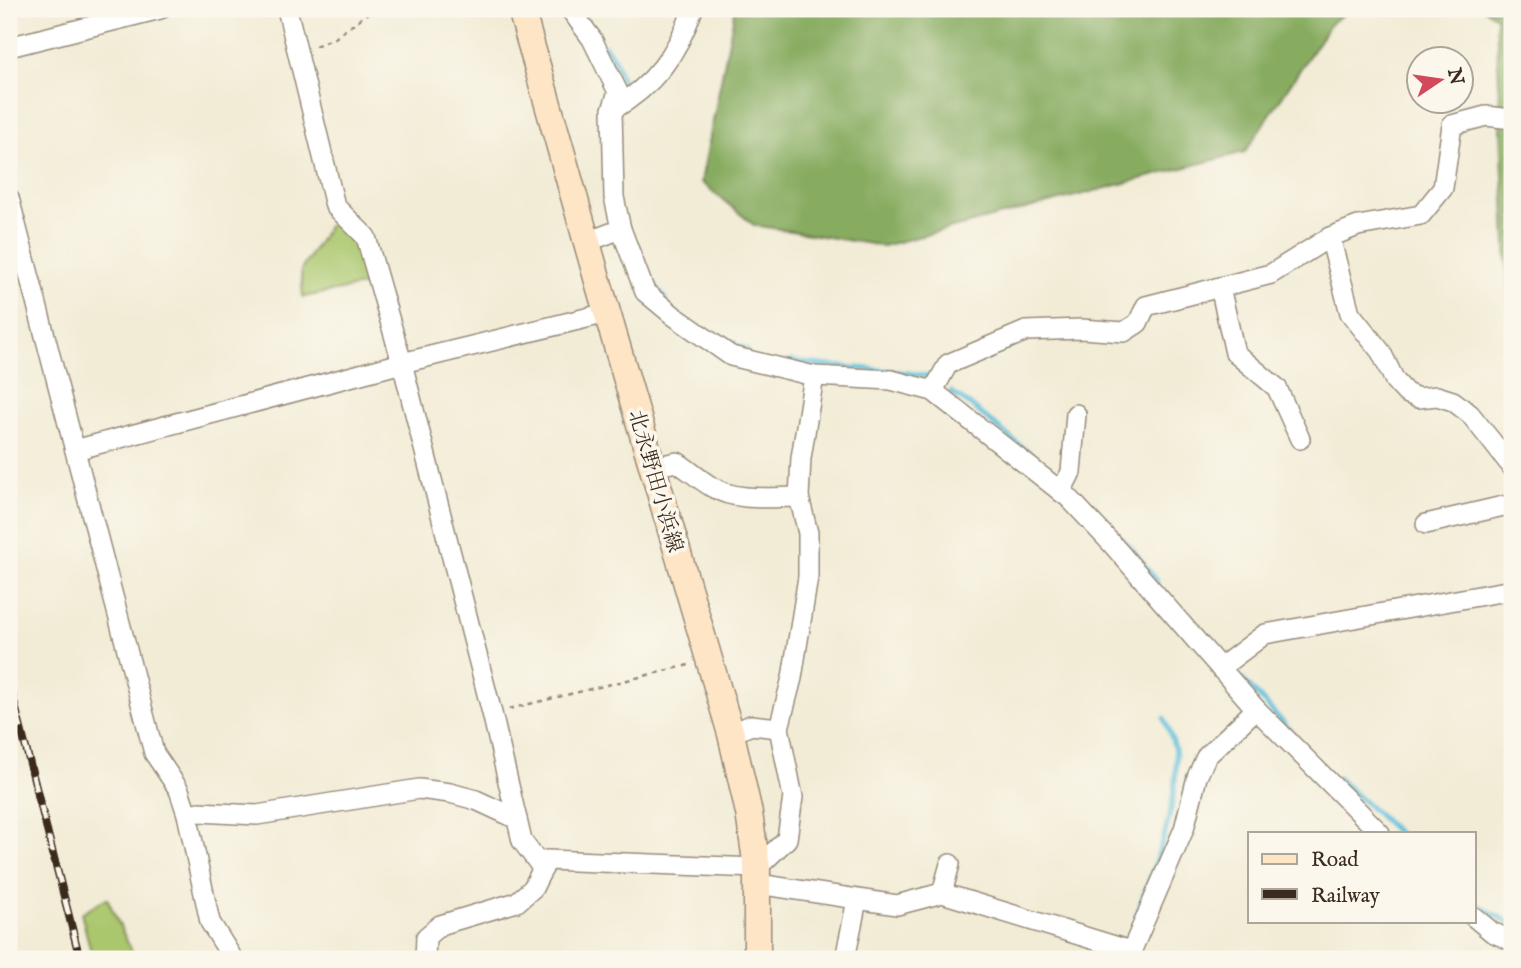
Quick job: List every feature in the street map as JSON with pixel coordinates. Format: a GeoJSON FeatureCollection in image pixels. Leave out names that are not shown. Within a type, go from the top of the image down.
{"type":"FeatureCollection","features":[{"type":"Feature","properties":{"kind":"main road","name":"北永野田小浜線"},"geometry":{"type":"LineString","coordinates":[[521,9],[731,734],[749,813],[757,876],[757,959]]}},
{"type":"Feature","properties":{"kind":"street"},"geometry":{"type":"LineString","coordinates":[[9,47],[160,9]]}},
{"type":"Feature","properties":{"kind":"street"},"geometry":{"type":"LineString","coordinates":[[287,9],[335,206],[366,237],[402,363],[522,841],[543,869]]}},
{"type":"Feature","properties":{"kind":"street"},"geometry":{"type":"LineString","coordinates":[[570,9],[592,38],[618,92],[614,197],[621,229],[645,292],[731,356],[814,376],[891,380],[933,391],[1061,492],[1112,544],[1256,709],[1379,832]]}},
{"type":"Feature","properties":{"kind":"street"},"geometry":{"type":"LineString","coordinates":[[618,107],[653,78],[677,48],[693,9]]}},
{"type":"Feature","properties":{"kind":"street"},"geometry":{"type":"LineString","coordinates":[[933,391],[948,364],[1026,331],[1081,329],[1124,332],[1138,323],[1146,306],[1272,274],[1330,237],[1358,226],[1421,215],[1443,188],[1452,125],[1486,116],[1512,119]]}},
{"type":"Feature","properties":{"kind":"street"},"geometry":{"type":"LineString","coordinates":[[9,198],[155,753],[179,790],[187,814],[210,922],[233,959]]}},
{"type":"Feature","properties":{"kind":"street"},"geometry":{"type":"LineString","coordinates":[[587,243],[621,229]]}},
{"type":"Feature","properties":{"kind":"street"},"geometry":{"type":"LineString","coordinates":[[1330,237],[1350,313],[1381,352],[1395,381],[1406,393],[1419,398],[1437,396],[1454,401],[1470,414],[1512,467]]}},
{"type":"Feature","properties":{"kind":"street"},"geometry":{"type":"LineString","coordinates":[[1220,287],[1235,353],[1277,388],[1300,439]]}},
{"type":"Feature","properties":{"kind":"street"},"geometry":{"type":"LineString","coordinates":[[75,450],[402,363],[607,313]]}},
{"type":"Feature","properties":{"kind":"street"},"geometry":{"type":"LineString","coordinates":[[757,876],[787,839],[793,797],[779,728],[792,678],[807,577],[808,533],[799,497],[801,458],[814,376]]}},
{"type":"Feature","properties":{"kind":"street"},"geometry":{"type":"LineString","coordinates":[[1061,492],[1070,472],[1076,414]]}},
{"type":"Feature","properties":{"kind":"street"},"geometry":{"type":"LineString","coordinates":[[652,467],[677,461],[713,488],[729,494],[799,497]]}},
{"type":"Feature","properties":{"kind":"street"},"geometry":{"type":"LineString","coordinates":[[1426,524],[1512,504]]}},
{"type":"Feature","properties":{"kind":"street"},"geometry":{"type":"LineString","coordinates":[[1220,668],[1265,634],[1512,590]]}},
{"type":"Feature","properties":{"kind":"street"},"geometry":{"type":"LineString","coordinates":[[425,959],[426,937],[440,925],[517,902],[533,888],[547,860],[757,876],[858,900],[897,905],[942,893],[1130,955],[1184,829],[1197,777],[1206,757],[1256,709]]}},
{"type":"Feature","properties":{"kind":"street"},"geometry":{"type":"LineString","coordinates":[[731,734],[751,725],[779,728]]}},
{"type":"Feature","properties":{"kind":"street"},"geometry":{"type":"LineString","coordinates":[[187,814],[257,814],[419,789],[476,800],[517,819]]}},
{"type":"Feature","properties":{"kind":"street"},"geometry":{"type":"LineString","coordinates":[[942,893],[950,864]]}},
{"type":"Feature","properties":{"kind":"street"},"geometry":{"type":"LineString","coordinates":[[845,959],[858,900]]}},
{"type":"Feature","properties":{"kind":"street"},"geometry":{"type":"LineString","coordinates":[[1476,919],[1492,932],[1512,940]]}},
{"type":"Feature","properties":{"kind":"path"},"geometry":{"type":"LineString","coordinates":[[298,51],[335,38],[373,9]]}},
{"type":"Feature","properties":{"kind":"path"},"geometry":{"type":"LineString","coordinates":[[492,713],[709,660]]}},
{"type":"Feature","properties":{"kind":"green space"},"geometry":{"type":"Polygon","coordinates":[[[735,9],[1351,9],[1331,23],[1245,152],[883,246],[754,225],[701,182],[735,9]]]}},
{"type":"Feature","properties":{"kind":"green space"},"geometry":{"type":"Polygon","coordinates":[[[1484,9],[1512,9],[1512,310],[1509,311],[1496,17],[1484,9]]]}},
{"type":"Feature","properties":{"kind":"green space"},"geometry":{"type":"Polygon","coordinates":[[[336,214],[361,241],[372,284],[303,297],[301,270],[336,214]]]}},
{"type":"Feature","properties":{"kind":"green space"},"geometry":{"type":"Polygon","coordinates":[[[107,898],[135,959],[93,959],[81,913],[107,898]]]}},
{"type":"Feature","properties":{"kind":"waterway"},"geometry":{"type":"LineString","coordinates":[[605,46],[615,61],[622,81]]}},
{"type":"Feature","properties":{"kind":"waterway"},"geometry":{"type":"LineString","coordinates":[[646,273],[665,299]]}},
{"type":"Feature","properties":{"kind":"waterway"},"geometry":{"type":"LineString","coordinates":[[715,334],[747,350]]}},
{"type":"Feature","properties":{"kind":"waterway"},"geometry":{"type":"LineString","coordinates":[[791,361],[927,376]]}},
{"type":"Feature","properties":{"kind":"waterway"},"geometry":{"type":"LineString","coordinates":[[951,392],[1060,478]]}},
{"type":"Feature","properties":{"kind":"waterway"},"geometry":{"type":"LineString","coordinates":[[1094,511],[1132,549],[1157,581]]}},
{"type":"Feature","properties":{"kind":"waterway"},"geometry":{"type":"LineString","coordinates":[[1243,680],[1292,732]]}},
{"type":"Feature","properties":{"kind":"waterway"},"geometry":{"type":"LineString","coordinates":[[1137,914],[1164,836],[1176,776],[1176,755],[1164,718]]}},
{"type":"Feature","properties":{"kind":"waterway"},"geometry":{"type":"LineString","coordinates":[[1338,778],[1397,832]]}},
{"type":"Feature","properties":{"kind":"waterway"},"geometry":{"type":"LineString","coordinates":[[1476,904],[1512,924]]}},
{"type":"Feature","properties":{"kind":"railway"},"geometry":{"type":"LineString","coordinates":[[9,682],[80,959]]}}]}
